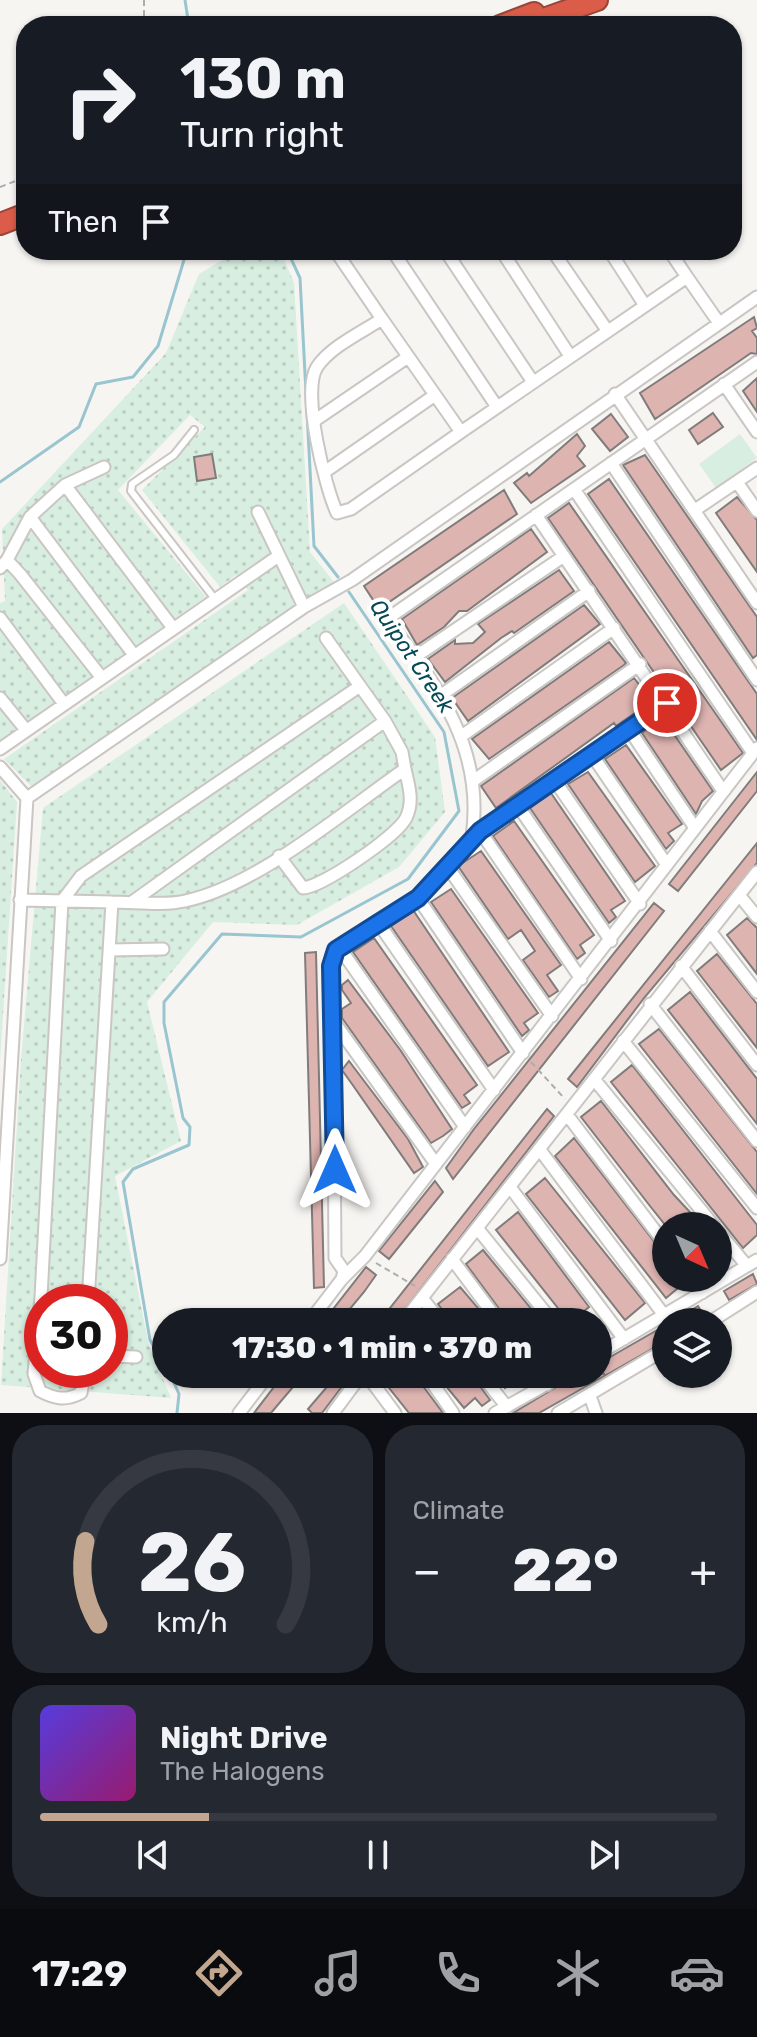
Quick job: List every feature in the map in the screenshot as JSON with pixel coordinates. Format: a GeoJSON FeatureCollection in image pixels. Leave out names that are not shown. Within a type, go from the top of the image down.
{"type":"FeatureCollection","features":[{"type":"Feature","properties":{"kind":"highway"},"geometry":{"type":"LineString","coordinates":[[528,16],[572,0]]}},
{"type":"Feature","properties":{"kind":"highway"},"geometry":{"type":"LineString","coordinates":[[552,16],[597,0]]}},
{"type":"Feature","properties":{"kind":"street"},"geometry":{"type":"LineString","coordinates":[[342,260],[461,432]]}},
{"type":"Feature","properties":{"kind":"street"},"geometry":{"type":"LineString","coordinates":[[399,260],[497,407]]}},
{"type":"Feature","properties":{"kind":"street"},"geometry":{"type":"LineString","coordinates":[[452,260],[533,382]]}},
{"type":"Feature","properties":{"kind":"street"},"geometry":{"type":"LineString","coordinates":[[508,260],[570,356]]}},
{"type":"Feature","properties":{"kind":"street"},"geometry":{"type":"LineString","coordinates":[[559,260],[607,330]]}},
{"type":"Feature","properties":{"kind":"street"},"geometry":{"type":"LineString","coordinates":[[615,260],[644,304]]}},
{"type":"Feature","properties":{"kind":"street"},"geometry":{"type":"LineString","coordinates":[[676,260],[719,323]]}},
{"type":"Feature","properties":{"kind":"street"},"geometry":{"type":"LineString","coordinates":[[382,319],[317,366],[312,379],[314,421],[337,513],[344,513],[687,277]]}},
{"type":"Feature","properties":{"kind":"street"},"geometry":{"type":"LineString","coordinates":[[27,798],[304,607],[334,587],[352,580],[757,297]]}},
{"type":"Feature","properties":{"kind":"street"},"geometry":{"type":"LineString","coordinates":[[314,421],[408,357]]}},
{"type":"Feature","properties":{"kind":"street"},"geometry":{"type":"LineString","coordinates":[[581,979],[476,834],[473,781],[463,735],[415,657],[387,619],[757,362]]}},
{"type":"Feature","properties":{"kind":"street"},"geometry":{"type":"LineString","coordinates":[[724,384],[757,432]]}},
{"type":"Feature","properties":{"kind":"street"},"geometry":{"type":"LineString","coordinates":[[615,394],[757,603]]}},
{"type":"Feature","properties":{"kind":"street"},"geometry":{"type":"LineString","coordinates":[[326,471],[435,395]]}},
{"type":"Feature","properties":{"kind":"street"},"geometry":{"type":"LineString","coordinates":[[611,463],[757,680]]}},
{"type":"Feature","properties":{"kind":"street"},"geometry":{"type":"LineString","coordinates":[[102,678],[3,564],[30,517],[65,485],[104,467]]}},
{"type":"Feature","properties":{"kind":"street"},"geometry":{"type":"LineString","coordinates":[[695,510],[757,468]]}},
{"type":"Feature","properties":{"kind":"street"},"geometry":{"type":"LineString","coordinates":[[737,482],[757,511]]}},
{"type":"Feature","properties":{"kind":"street"},"geometry":{"type":"LineString","coordinates":[[65,485],[173,628]]}},
{"type":"Feature","properties":{"kind":"street"},"geometry":{"type":"LineString","coordinates":[[320,1308],[365,1256],[640,904],[755,751],[574,489]]}},
{"type":"Feature","properties":{"kind":"street"},"geometry":{"type":"LineString","coordinates":[[258,512],[277,557],[304,607]]}},
{"type":"Feature","properties":{"kind":"street"},"geometry":{"type":"LineString","coordinates":[[536,515],[667,703],[723,791]]}},
{"type":"Feature","properties":{"kind":"street"},"geometry":{"type":"LineString","coordinates":[[30,517],[134,655]]}},
{"type":"Feature","properties":{"kind":"street"},"geometry":{"type":"LineString","coordinates":[[415,657],[564,556]]}},
{"type":"Feature","properties":{"kind":"street"},"geometry":{"type":"LineString","coordinates":[[0,749],[277,557]]}},
{"type":"Feature","properties":{"kind":"street"},"geometry":{"type":"LineString","coordinates":[[440,696],[589,591]]}},
{"type":"Feature","properties":{"kind":"street"},"geometry":{"type":"LineString","coordinates":[[0,618],[64,704]]}},
{"type":"Feature","properties":{"kind":"street"},"geometry":{"type":"LineString","coordinates":[[463,735],[614,628]]}},
{"type":"Feature","properties":{"kind":"street"},"geometry":{"type":"LineString","coordinates":[[279,856],[303,888],[313,888],[353,862],[404,822],[412,801],[402,752],[385,721],[326,638]]}},
{"type":"Feature","properties":{"kind":"street"},"geometry":{"type":"LineString","coordinates":[[473,781],[640,664]]}},
{"type":"Feature","properties":{"kind":"street"},"geometry":{"type":"LineString","coordinates":[[42,1284],[62,901],[81,876],[360,686]]}},
{"type":"Feature","properties":{"kind":"street"},"geometry":{"type":"LineString","coordinates":[[0,698],[26,730]]}},
{"type":"Feature","properties":{"kind":"street"},"geometry":{"type":"LineString","coordinates":[[342,1279],[344,1271],[335,1258],[331,966],[339,947],[418,898],[476,834],[667,703]]}},
{"type":"Feature","properties":{"kind":"street"},"geometry":{"type":"LineString","coordinates":[[132,902],[385,721]]}},
{"type":"Feature","properties":{"kind":"street"},"geometry":{"type":"LineString","coordinates":[[629,729],[695,828]]}},
{"type":"Feature","properties":{"kind":"street"},"geometry":{"type":"LineString","coordinates":[[592,755],[667,865]]}},
{"type":"Feature","properties":{"kind":"street"},"geometry":{"type":"LineString","coordinates":[[0,767],[27,798],[0,1259]]}},
{"type":"Feature","properties":{"kind":"street"},"geometry":{"type":"LineString","coordinates":[[20,900],[182,902],[222,891],[279,856],[405,769]]}},
{"type":"Feature","properties":{"kind":"street"},"geometry":{"type":"LineString","coordinates":[[555,781],[640,904]]}},
{"type":"Feature","properties":{"kind":"street"},"geometry":{"type":"LineString","coordinates":[[518,806],[611,941]]}},
{"type":"Feature","properties":{"kind":"street"},"geometry":{"type":"LineString","coordinates":[[447,866],[552,1016]]}},
{"type":"Feature","properties":{"kind":"street"},"geometry":{"type":"LineString","coordinates":[[414,1308],[571,1112],[650,1004],[757,872]]}},
{"type":"Feature","properties":{"kind":"street"},"geometry":{"type":"LineString","coordinates":[[739,895],[757,917]]}},
{"type":"Feature","properties":{"kind":"street"},"geometry":{"type":"LineString","coordinates":[[418,898],[523,1053]]}},
{"type":"Feature","properties":{"kind":"street"},"geometry":{"type":"LineString","coordinates":[[89,1284],[112,902]]}},
{"type":"Feature","properties":{"kind":"street"},"geometry":{"type":"LineString","coordinates":[[377,921],[494,1090]]}},
{"type":"Feature","properties":{"kind":"street"},"geometry":{"type":"LineString","coordinates":[[710,931],[757,992]]}},
{"type":"Feature","properties":{"kind":"street"},"geometry":{"type":"LineString","coordinates":[[339,947],[465,1127]]}},
{"type":"Feature","properties":{"kind":"street"},"geometry":{"type":"LineString","coordinates":[[110,950],[163,949]]}},
{"type":"Feature","properties":{"kind":"street"},"geometry":{"type":"LineString","coordinates":[[681,966],[757,1065]]}},
{"type":"Feature","properties":{"kind":"street"},"geometry":{"type":"LineString","coordinates":[[650,1004],[757,1141]]}},
{"type":"Feature","properties":{"kind":"street"},"geometry":{"type":"LineString","coordinates":[[334,1022],[436,1164]]}},
{"type":"Feature","properties":{"kind":"street"},"geometry":{"type":"LineString","coordinates":[[623,1041],[757,1208]]}},
{"type":"Feature","properties":{"kind":"street"},"geometry":{"type":"LineString","coordinates":[[594,1079],[703,1212]]}},
{"type":"Feature","properties":{"kind":"street"},"geometry":{"type":"LineString","coordinates":[[571,1112],[652,1225]]}},
{"type":"Feature","properties":{"kind":"street"},"geometry":{"type":"LineString","coordinates":[[540,1150],[659,1308]]}},
{"type":"Feature","properties":{"kind":"street"},"geometry":{"type":"LineString","coordinates":[[510,1187],[624,1339]]}},
{"type":"Feature","properties":{"kind":"street"},"geometry":{"type":"LineString","coordinates":[[477,1228],[542,1308]]}},
{"type":"Feature","properties":{"kind":"street"},"geometry":{"type":"LineString","coordinates":[[676,1308],[752,1263],[732,1244]]}},
{"type":"Feature","properties":{"kind":"street"},"geometry":{"type":"LineString","coordinates":[[452,1259],[489,1308]]}},
{"type":"Feature","properties":{"kind":"street"},"geometry":{"type":"LineString","coordinates":[[732,1308],[757,1292]]}},
{"type":"Feature","properties":{"kind":"street"},"geometry":{"type":"LineString","coordinates":[[424,1295],[432,1308]]}},
{"type":"Feature","properties":{"kind":"street"},"geometry":{"type":"LineString","coordinates":[[612,1346],[652,1322]]}},
{"type":"Feature","properties":{"kind":"street"},"geometry":{"type":"LineString","coordinates":[[128,1357],[136,1357]]}},
{"type":"Feature","properties":{"kind":"street"},"geometry":{"type":"LineString","coordinates":[[558,1413],[652,1358]]}},
{"type":"Feature","properties":{"kind":"street"},"geometry":{"type":"LineString","coordinates":[[39,1388],[53,1398],[70,1399],[81,1393],[82,1388]]}},
{"type":"Feature","properties":{"kind":"street"},"geometry":{"type":"LineString","coordinates":[[239,1413],[258,1388]]}},
{"type":"Feature","properties":{"kind":"street"},"geometry":{"type":"LineString","coordinates":[[333,1413],[353,1388]]}},
{"type":"Feature","properties":{"kind":"street"},"geometry":{"type":"LineString","coordinates":[[375,1388],[395,1413]]}},
{"type":"Feature","properties":{"kind":"street"},"geometry":{"type":"LineString","coordinates":[[436,1388],[453,1413]]}},
{"type":"Feature","properties":{"kind":"street"},"geometry":{"type":"LineString","coordinates":[[492,1388],[507,1407]]}},
{"type":"Feature","properties":{"kind":"street"},"geometry":{"type":"LineString","coordinates":[[495,1413],[542,1388]]}},
{"type":"Feature","properties":{"kind":"street"},"geometry":{"type":"LineString","coordinates":[[590,1396],[596,1413]]}},
{"type":"Feature","properties":{"kind":"lane"},"geometry":{"type":"LineString","coordinates":[[194,430],[174,455],[132,484],[131,491],[215,599]]}},
{"type":"Feature","properties":{"kind":"path"},"geometry":{"type":"LineString","coordinates":[[523,1053],[571,1112]]}},
{"type":"Feature","properties":{"kind":"path"},"geometry":{"type":"LineString","coordinates":[[365,1256],[424,1295]]}},
{"type":"Feature","properties":{"kind":"green space"},"geometry":{"type":"Polygon","coordinates":[[[222,260],[284,260],[294,283],[310,552],[334,582],[33,788],[4,759],[248,590],[236,575],[220,587],[142,490],[205,427],[190,415],[118,490],[206,597],[0,742],[0,603],[5,601],[2,529],[166,353],[199,274],[222,260]]]}},
{"type":"Feature","properties":{"kind":"green space"},"geometry":{"type":"Polygon","coordinates":[[[740,434],[757,458],[716,488],[699,464],[740,434]]]}},
{"type":"Feature","properties":{"kind":"green space"},"geometry":{"type":"Polygon","coordinates":[[[344,603],[435,737],[445,812],[399,867],[297,925],[213,922],[147,1002],[181,1141],[115,1176],[152,1353],[152,1388],[167,1388],[171,1398],[40,1388],[128,1388],[128,1284],[24,1284],[24,1387],[1,1385],[21,1059],[43,808],[344,603]]]}},
{"type":"Feature","properties":{"kind":"green space"},"geometry":{"type":"Polygon","coordinates":[[[0,780],[17,802],[0,1061],[0,780]]]}},
{"type":"Feature","properties":{"kind":"building"},"geometry":{"type":"Polygon","coordinates":[[[754,317],[757,328],[752,331],[757,338],[757,354],[751,353],[655,419],[640,393],[754,317]]]}},
{"type":"Feature","properties":{"kind":"building"},"geometry":{"type":"Polygon","coordinates":[[[757,378],[757,412],[743,391],[757,378]]]}},
{"type":"Feature","properties":{"kind":"building"},"geometry":{"type":"Polygon","coordinates":[[[713,413],[723,427],[698,444],[689,430],[713,413]]]}},
{"type":"Feature","properties":{"kind":"building"},"geometry":{"type":"Polygon","coordinates":[[[611,414],[628,437],[610,451],[592,429],[611,414]]]}},
{"type":"Feature","properties":{"kind":"building"},"geometry":{"type":"Polygon","coordinates":[[[577,434],[585,446],[577,456],[585,466],[531,503],[514,483],[527,473],[529,476],[577,434]]]}},
{"type":"Feature","properties":{"kind":"building"},"geometry":{"type":"Polygon","coordinates":[[[212,454],[216,478],[197,481],[194,457],[212,454]]]}},
{"type":"Feature","properties":{"kind":"building"},"geometry":{"type":"Polygon","coordinates":[[[645,455],[757,617],[757,655],[753,658],[623,465],[645,455]]]}},
{"type":"Feature","properties":{"kind":"building"},"geometry":{"type":"Polygon","coordinates":[[[609,479],[757,694],[757,740],[588,494],[609,479]]]}},
{"type":"Feature","properties":{"kind":"building"},"geometry":{"type":"Polygon","coordinates":[[[504,490],[517,514],[379,609],[364,586],[504,490]]]}},
{"type":"Feature","properties":{"kind":"building"},"geometry":{"type":"Polygon","coordinates":[[[737,497],[757,520],[757,572],[716,513],[737,497]]]}},
{"type":"Feature","properties":{"kind":"building"},"geometry":{"type":"Polygon","coordinates":[[[569,503],[743,753],[721,770],[548,518],[569,503]]]}},
{"type":"Feature","properties":{"kind":"building"},"geometry":{"type":"Polygon","coordinates":[[[531,529],[547,552],[467,611],[459,611],[444,627],[417,645],[402,619],[531,529]]]}},
{"type":"Feature","properties":{"kind":"building"},"geometry":{"type":"Polygon","coordinates":[[[559,570],[574,591],[514,633],[512,631],[501,638],[445,682],[428,659],[455,640],[455,644],[473,643],[485,632],[478,624],[559,570]]]}},
{"type":"Feature","properties":{"kind":"building"},"geometry":{"type":"Polygon","coordinates":[[[584,605],[600,624],[468,721],[452,698],[584,605]]]}},
{"type":"Feature","properties":{"kind":"building"},"geometry":{"type":"Polygon","coordinates":[[[609,642],[626,663],[624,665],[489,759],[472,739],[609,642]]]}},
{"type":"Feature","properties":{"kind":"building"},"geometry":{"type":"Polygon","coordinates":[[[634,678],[652,701],[616,726],[614,723],[496,808],[481,786],[634,678]]]}},
{"type":"Feature","properties":{"kind":"building"},"geometry":{"type":"Polygon","coordinates":[[[662,717],[713,791],[702,801],[696,814],[642,733],[662,717]]]}},
{"type":"Feature","properties":{"kind":"building"},"geometry":{"type":"Polygon","coordinates":[[[626,745],[682,824],[668,833],[674,841],[666,849],[605,759],[626,745]]]}},
{"type":"Feature","properties":{"kind":"building"},"geometry":{"type":"Polygon","coordinates":[[[588,772],[655,866],[635,882],[568,784],[588,772]]]}},
{"type":"Feature","properties":{"kind":"building"},"geometry":{"type":"Polygon","coordinates":[[[757,772],[757,791],[678,891],[669,884],[757,772]]]}},
{"type":"Feature","properties":{"kind":"building"},"geometry":{"type":"Polygon","coordinates":[[[551,793],[625,901],[611,910],[616,917],[609,923],[530,808],[551,793]]]}},
{"type":"Feature","properties":{"kind":"building"},"geometry":{"type":"Polygon","coordinates":[[[514,821],[594,935],[580,945],[585,953],[577,959],[493,836],[514,821]]]}},
{"type":"Feature","properties":{"kind":"building"},"geometry":{"type":"Polygon","coordinates":[[[757,843],[757,863],[644,998],[577,1087],[568,1079],[757,843]]]}},
{"type":"Feature","properties":{"kind":"building"},"geometry":{"type":"Polygon","coordinates":[[[481,851],[561,965],[547,975],[558,991],[549,997],[523,960],[535,951],[521,930],[508,939],[458,866],[481,851]]]}},
{"type":"Feature","properties":{"kind":"building"},"geometry":{"type":"Polygon","coordinates":[[[451,889],[538,1013],[524,1023],[529,1030],[522,1036],[431,902],[451,889]]]}},
{"type":"Feature","properties":{"kind":"building"},"geometry":{"type":"Polygon","coordinates":[[[654,903],[664,911],[453,1179],[446,1168],[474,1129],[654,903]]]}},
{"type":"Feature","properties":{"kind":"building"},"geometry":{"type":"Polygon","coordinates":[[[413,910],[509,1052],[488,1066],[391,926],[413,910]]]}},
{"type":"Feature","properties":{"kind":"building"},"geometry":{"type":"Polygon","coordinates":[[[747,918],[757,928],[757,974],[727,935],[747,918]]]}},
{"type":"Feature","properties":{"kind":"building"},"geometry":{"type":"Polygon","coordinates":[[[374,938],[477,1085],[464,1095],[470,1103],[462,1108],[353,952],[374,938]]]}},
{"type":"Feature","properties":{"kind":"building"},"geometry":{"type":"Polygon","coordinates":[[[316,952],[324,1287],[314,1288],[305,953],[316,952]]]}},
{"type":"Feature","properties":{"kind":"building"},"geometry":{"type":"Polygon","coordinates":[[[717,954],[757,1004],[757,1048],[697,971],[717,954]]]}},
{"type":"Feature","properties":{"kind":"building"},"geometry":{"type":"Polygon","coordinates":[[[348,980],[401,1051],[452,1129],[431,1143],[342,1018],[342,1009],[351,1003],[342,990],[342,985],[348,980]]]}},
{"type":"Feature","properties":{"kind":"building"},"geometry":{"type":"Polygon","coordinates":[[[690,992],[757,1079],[757,1124],[668,1010],[690,992]]]}},
{"type":"Feature","properties":{"kind":"building"},"geometry":{"type":"Polygon","coordinates":[[[659,1029],[757,1152],[757,1194],[639,1044],[659,1029]]]}},
{"type":"Feature","properties":{"kind":"building"},"geometry":{"type":"Polygon","coordinates":[[[349,1061],[408,1139],[423,1167],[414,1173],[342,1070],[349,1061]]]}},
{"type":"Feature","properties":{"kind":"building"},"geometry":{"type":"Polygon","coordinates":[[[632,1065],[757,1225],[757,1235],[743,1248],[732,1234],[732,1212],[714,1212],[611,1082],[632,1065]]]}},
{"type":"Feature","properties":{"kind":"building"},"geometry":{"type":"Polygon","coordinates":[[[601,1101],[690,1212],[655,1212],[581,1117],[601,1101]]]}},
{"type":"Feature","properties":{"kind":"building"},"geometry":{"type":"Polygon","coordinates":[[[547,1109],[554,1116],[406,1308],[390,1308],[547,1109]]]}},
{"type":"Feature","properties":{"kind":"building"},"geometry":{"type":"Polygon","coordinates":[[[574,1138],[652,1239],[652,1280],[555,1156],[574,1138]]]}},
{"type":"Feature","properties":{"kind":"building"},"geometry":{"type":"Polygon","coordinates":[[[545,1178],[645,1303],[625,1320],[526,1194],[545,1178]]]}},
{"type":"Feature","properties":{"kind":"building"},"geometry":{"type":"Polygon","coordinates":[[[435,1181],[443,1192],[389,1259],[379,1251],[435,1181]]]}},
{"type":"Feature","properties":{"kind":"building"},"geometry":{"type":"Polygon","coordinates":[[[518,1212],[589,1307],[558,1308],[496,1230],[518,1212]]]}},
{"type":"Feature","properties":{"kind":"building"},"geometry":{"type":"Polygon","coordinates":[[[483,1250],[531,1308],[499,1308],[466,1264],[483,1250]]]}},
{"type":"Feature","properties":{"kind":"building"},"geometry":{"type":"Polygon","coordinates":[[[366,1267],[376,1275],[351,1308],[334,1308],[366,1267]]]}},
{"type":"Feature","properties":{"kind":"building"},"geometry":{"type":"Polygon","coordinates":[[[753,1274],[757,1284],[729,1300],[725,1292],[732,1292],[732,1286],[753,1274]]]}},
{"type":"Feature","properties":{"kind":"building"},"geometry":{"type":"Polygon","coordinates":[[[460,1287],[478,1308],[441,1308],[438,1304],[460,1287]]]}},
{"type":"Feature","properties":{"kind":"building"},"geometry":{"type":"Polygon","coordinates":[[[652,1333],[652,1349],[612,1372],[612,1356],[652,1333]]]}},
{"type":"Feature","properties":{"kind":"building"},"geometry":{"type":"Polygon","coordinates":[[[273,1388],[292,1388],[271,1413],[254,1413],[273,1388]]]}},
{"type":"Feature","properties":{"kind":"building"},"geometry":{"type":"Polygon","coordinates":[[[326,1388],[341,1388],[322,1413],[312,1413],[308,1409],[326,1388]]]}},
{"type":"Feature","properties":{"kind":"building"},"geometry":{"type":"Polygon","coordinates":[[[389,1388],[424,1388],[443,1413],[409,1413],[389,1388]]]}},
{"type":"Feature","properties":{"kind":"building"},"geometry":{"type":"Polygon","coordinates":[[[448,1388],[481,1388],[490,1400],[482,1406],[475,1398],[464,1408],[448,1388]]]}},
{"type":"Feature","properties":{"kind":"building"},"geometry":{"type":"Polygon","coordinates":[[[555,1388],[583,1388],[539,1413],[513,1413],[555,1388]]]}},
{"type":"Feature","properties":{"kind":"waterway"},"geometry":{"type":"LineString","coordinates":[[185,0],[187,16]]}},
{"type":"Feature","properties":{"kind":"waterway"},"geometry":{"type":"LineString","coordinates":[[0,482],[79,427],[96,384],[133,377],[158,346],[184,260]]}},
{"type":"Feature","properties":{"kind":"waterway","name":"Quipot Creek"},"geometry":{"type":"LineString","coordinates":[[292,260],[300,278],[314,546],[338,577]]}},
{"type":"Feature","properties":{"kind":"waterway","name":"Quipot Creek"},"geometry":{"type":"LineString","coordinates":[[152,1343],[123,1182],[133,1169],[189,1145],[190,1127],[183,1118],[164,1023],[164,1002],[222,934],[301,937],[408,879],[459,811],[444,732],[349,592]]}},
{"type":"Feature","properties":{"kind":"waterway","name":"Quipot Creek"},"geometry":{"type":"LineString","coordinates":[[176,1388],[179,1394],[177,1413]]}},
{"type":"Feature","properties":{"kind":"route"},"geometry":{"type":"LineString","coordinates":[[335,1170],[333,954],[377,921],[418,898],[480,831],[667,703]]}}]}
